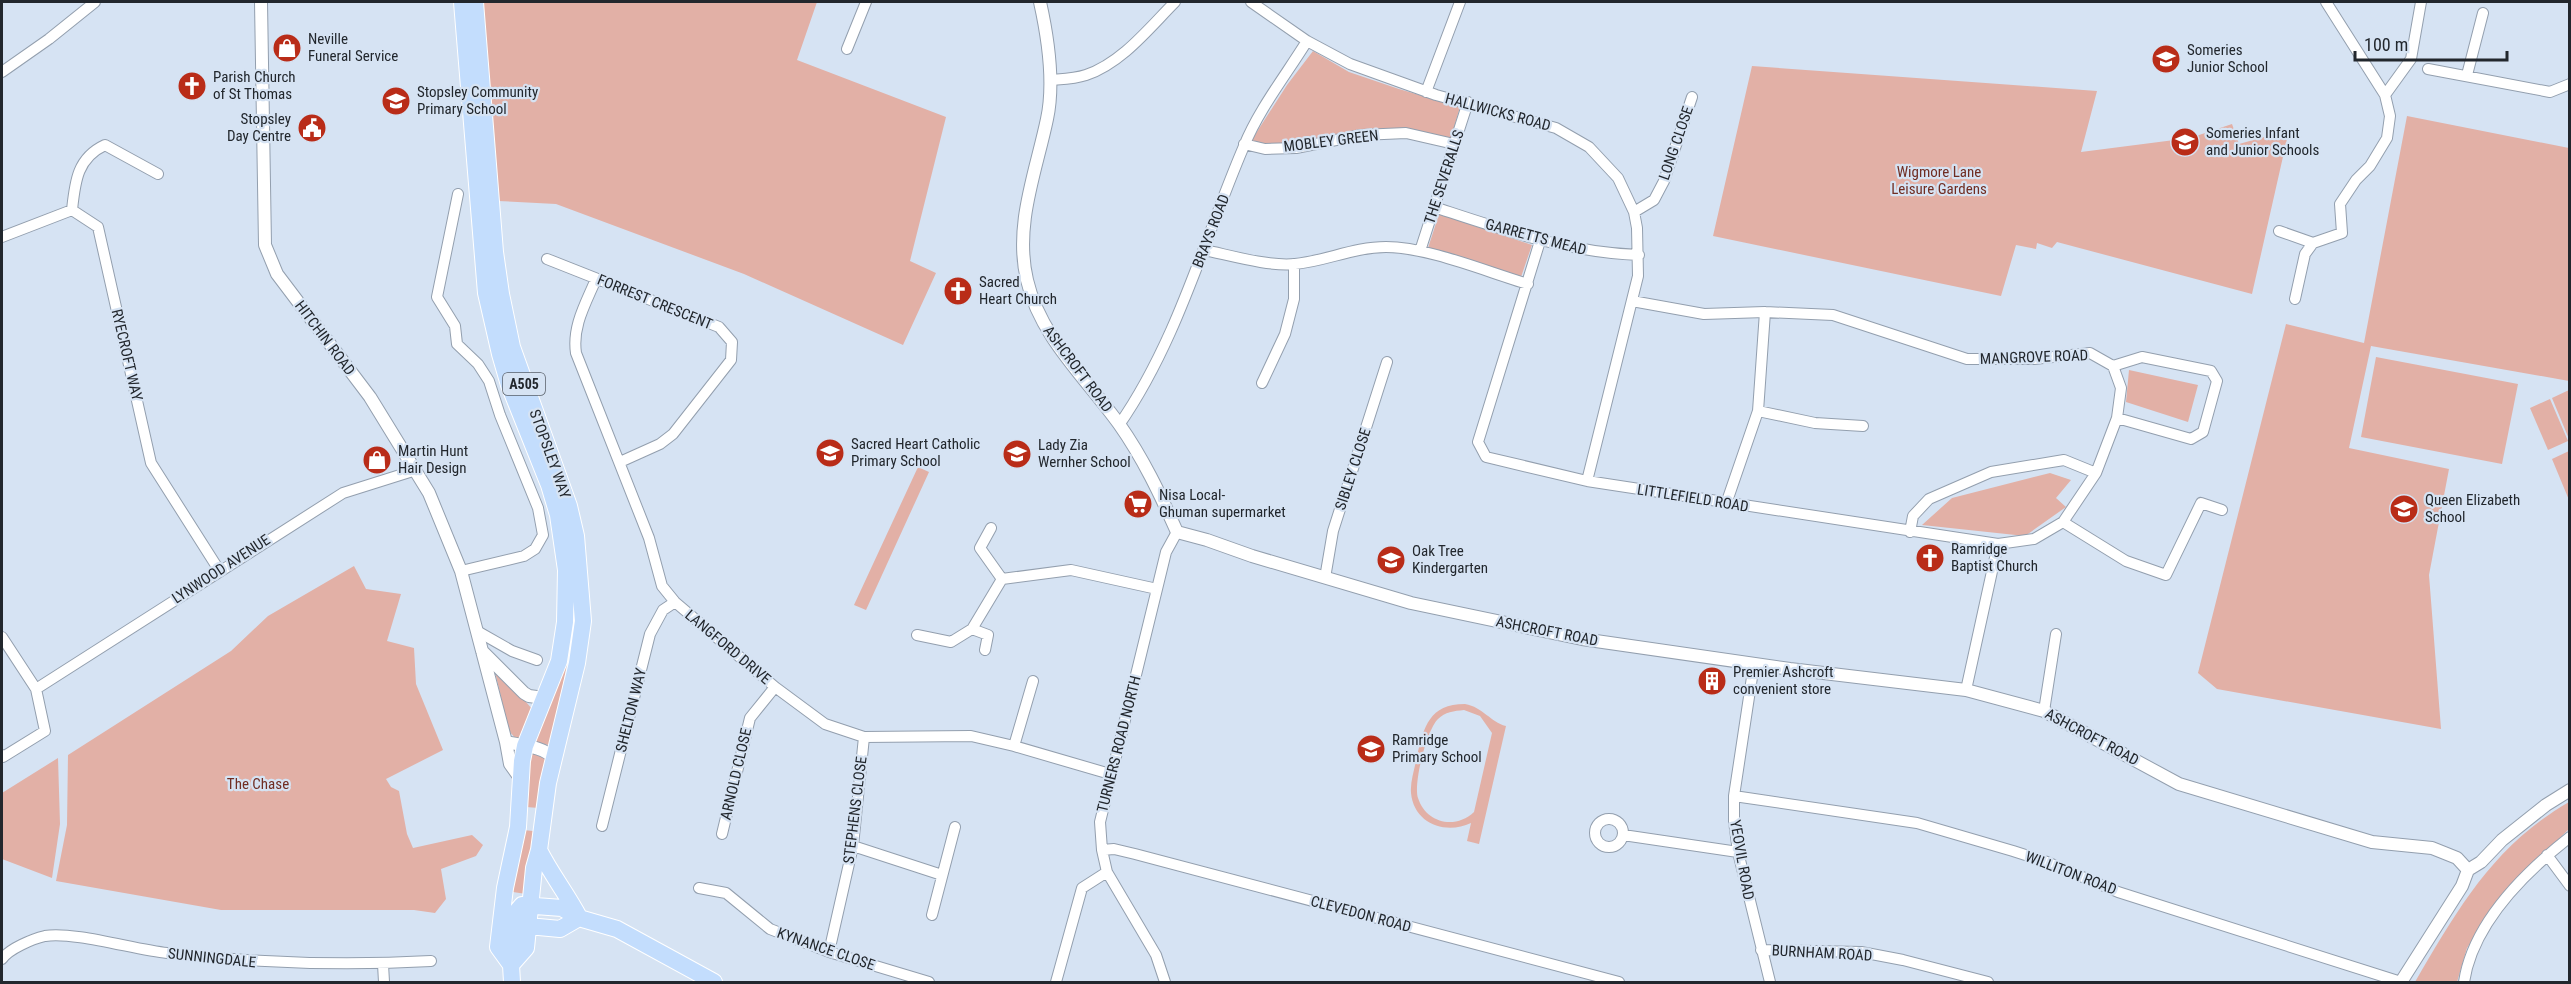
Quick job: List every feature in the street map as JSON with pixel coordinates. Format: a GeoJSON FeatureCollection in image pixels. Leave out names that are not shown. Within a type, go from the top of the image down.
{"type":"FeatureCollection","features":[{"type":"Feature","properties":{"kind":"main road","name":"STOPSLEY WAY"},"geometry":{"type":"LineString","coordinates":[[462,2],[486,293],[509,385],[549,485],[558,515],[566,570],[559,661],[525,746],[520,778],[517,831],[504,901]]}},
{"type":"Feature","properties":{"kind":"main road","name":"STOPSLEY WAY"},"geometry":{"type":"LineString","coordinates":[[475,2],[495,252],[501,294],[512,347],[569,506],[579,573],[583,621],[577,663],[548,783],[530,905]]}},
{"type":"Feature","properties":{"kind":"main road"},"geometry":{"type":"LineString","coordinates":[[539,850],[579,918]]}},
{"type":"Feature","properties":{"kind":"main road"},"geometry":{"type":"LineString","coordinates":[[504,901],[509,917],[521,924],[560,928],[579,918]]}},
{"type":"Feature","properties":{"kind":"main road"},"geometry":{"type":"LineString","coordinates":[[504,901],[498,947],[511,965],[512,982]]}},
{"type":"Feature","properties":{"kind":"main road"},"geometry":{"type":"LineString","coordinates":[[511,965],[526,948],[521,924],[530,905],[562,908],[579,918],[617,929],[714,982]]}},
{"type":"Feature","properties":{"kind":"street"},"geometry":{"type":"LineString","coordinates":[[2,72],[49,39],[95,2]]}},
{"type":"Feature","properties":{"kind":"street","name":"HITCHIN ROAD"},"geometry":{"type":"LineString","coordinates":[[261,2],[265,245],[277,274],[370,397],[429,493],[461,571],[510,764],[520,778]]}},
{"type":"Feature","properties":{"kind":"street"},"geometry":{"type":"LineString","coordinates":[[847,49],[866,2]]}},
{"type":"Feature","properties":{"kind":"street","name":"ASHCROFT ROAD"},"geometry":{"type":"LineString","coordinates":[[1040,2],[1045,26],[1050,80],[1048,117],[1037,155],[1023,224],[1026,278],[1033,304],[1045,329],[1119,425],[1150,473],[1177,532],[1411,603],[1582,639],[1754,664],[1966,690],[2044,711],[2179,784],[2372,842],[2432,848],[2457,858],[2468,870]]}},
{"type":"Feature","properties":{"kind":"street"},"geometry":{"type":"LineString","coordinates":[[1050,80],[1071,79],[1102,67],[1120,55],[1175,2]]}},
{"type":"Feature","properties":{"kind":"street","name":"HALLWICKS ROAD"},"geometry":{"type":"LineString","coordinates":[[1251,2],[1307,41],[1350,64],[1426,92],[1556,128],[1589,147],[1618,178],[1634,212],[1639,255],[1638,276],[1587,481]]}},
{"type":"Feature","properties":{"kind":"street"},"geometry":{"type":"LineString","coordinates":[[1426,92],[1460,2]]}},
{"type":"Feature","properties":{"kind":"street"},"geometry":{"type":"LineString","coordinates":[[2295,299],[2305,254],[2313,243],[2342,233],[2340,204],[2356,180],[2370,166],[2387,138],[2390,116],[2385,95],[2326,2]]}},
{"type":"Feature","properties":{"kind":"street"},"geometry":{"type":"LineString","coordinates":[[2385,95],[2410,59],[2421,2]]}},
{"type":"Feature","properties":{"kind":"street"},"geometry":{"type":"LineString","coordinates":[[2467,75],[2483,13]]}},
{"type":"Feature","properties":{"kind":"street","name":"BRAYS ROAD"},"geometry":{"type":"LineString","coordinates":[[1119,425],[1141,389],[1185,301],[1244,144],[1307,41]]}},
{"type":"Feature","properties":{"kind":"street"},"geometry":{"type":"LineString","coordinates":[[2428,69],[2550,92],[2570,84]]}},
{"type":"Feature","properties":{"kind":"street","name":"LONG CLOSE"},"geometry":{"type":"LineString","coordinates":[[1634,212],[1654,200],[1664,182],[1692,98]]}},
{"type":"Feature","properties":{"kind":"street","name":"THE SEVERALLS"},"geometry":{"type":"LineString","coordinates":[[1420,251],[1468,102]]}},
{"type":"Feature","properties":{"kind":"street","name":"MOBLEY GREEN"},"geometry":{"type":"LineString","coordinates":[[1244,144],[1264,149],[1296,148],[1361,135],[1406,134],[1454,144]]}},
{"type":"Feature","properties":{"kind":"street"},"geometry":{"type":"LineString","coordinates":[[2,237],[72,210],[74,183],[89,152],[105,145],[158,174]]}},
{"type":"Feature","properties":{"kind":"street","name":"STOPSLEY WAY"},"geometry":{"type":"LineString","coordinates":[[458,194],[437,297],[455,326],[457,344],[478,364],[489,381],[500,415],[538,508],[543,535],[535,549],[524,556],[461,571]]}},
{"type":"Feature","properties":{"kind":"street","name":"GARRETTS MEAD"},"geometry":{"type":"LineString","coordinates":[[1434,207],[1540,241],[1599,253],[1639,255]]}},
{"type":"Feature","properties":{"kind":"street","name":"RYECROFT WAY"},"geometry":{"type":"LineString","coordinates":[[72,210],[98,227],[151,463],[219,570]]}},
{"type":"Feature","properties":{"kind":"street"},"geometry":{"type":"LineString","coordinates":[[2279,231],[2313,243]]}},
{"type":"Feature","properties":{"kind":"street","name":"LITTLEFIELD ROAD"},"geometry":{"type":"LineString","coordinates":[[1540,241],[1478,442],[1486,457],[1587,481],[1998,544],[2034,539],[2063,522],[2096,473]]}},
{"type":"Feature","properties":{"kind":"street"},"geometry":{"type":"LineString","coordinates":[[1204,250],[1254,260],[1294,264],[1343,252],[1386,247],[1420,251],[1528,284]]}},
{"type":"Feature","properties":{"kind":"street","name":"FORREST CRESCENT"},"geometry":{"type":"LineString","coordinates":[[547,260],[719,327],[732,342],[731,360],[673,434],[660,444],[620,462]]}},
{"type":"Feature","properties":{"kind":"street"},"geometry":{"type":"LineString","coordinates":[[1262,383],[1286,334],[1294,299],[1294,264]]}},
{"type":"Feature","properties":{"kind":"street","name":"LANGFORD DRIVE"},"geometry":{"type":"LineString","coordinates":[[596,279],[578,321],[574,339],[576,353],[649,538],[662,586],[675,602],[775,687],[825,724],[864,737],[971,736],[1110,774]]}},
{"type":"Feature","properties":{"kind":"street","name":"MANGROVE ROAD"},"geometry":{"type":"LineString","coordinates":[[1632,301],[1704,314],[1764,312],[1833,315],[1967,359],[2034,360],[2090,353],[2113,366]]}},
{"type":"Feature","properties":{"kind":"street"},"geometry":{"type":"LineString","coordinates":[[1726,504],[1758,411],[1764,312]]}},
{"type":"Feature","properties":{"kind":"street"},"geometry":{"type":"LineString","coordinates":[[1910,532],[1914,516],[1929,499],[1991,472],[2064,460],[2096,473],[2118,418],[2121,388],[2113,366],[2142,357],[2211,371],[2217,381],[2203,432],[2191,439],[2118,418]]}},
{"type":"Feature","properties":{"kind":"street","name":"SIBLEY CLOSE"},"geometry":{"type":"LineString","coordinates":[[1325,578],[1333,531],[1387,363]]}},
{"type":"Feature","properties":{"kind":"street"},"geometry":{"type":"LineString","coordinates":[[1758,411],[1815,423],[1863,426]]}},
{"type":"Feature","properties":{"kind":"street","name":"LYNWOOD AVENUE"},"geometry":{"type":"LineString","coordinates":[[36,689],[219,570],[343,493],[416,470]]}},
{"type":"Feature","properties":{"kind":"street"},"geometry":{"type":"LineString","coordinates":[[2063,522],[2126,561],[2166,575],[2201,503],[2222,510]]}},
{"type":"Feature","properties":{"kind":"street"},"geometry":{"type":"LineString","coordinates":[[991,528],[980,548],[1002,579]]}},
{"type":"Feature","properties":{"kind":"street","name":"TURNERS ROAD NORTH"},"geometry":{"type":"LineString","coordinates":[[1165,982],[1156,955],[1107,872],[1102,850],[1100,822],[1156,589],[1166,552],[1177,532]]}},
{"type":"Feature","properties":{"kind":"street"},"geometry":{"type":"LineString","coordinates":[[1966,690],[1998,544]]}},
{"type":"Feature","properties":{"kind":"street"},"geometry":{"type":"LineString","coordinates":[[1002,579],[1071,570],[1156,589]]}},
{"type":"Feature","properties":{"kind":"street"},"geometry":{"type":"LineString","coordinates":[[917,634],[951,642],[972,629],[1002,579]]}},
{"type":"Feature","properties":{"kind":"street","name":"SHELTON WAY"},"geometry":{"type":"LineString","coordinates":[[602,826],[650,633],[663,610],[675,602]]}},
{"type":"Feature","properties":{"kind":"street"},"geometry":{"type":"LineString","coordinates":[[972,629],[988,635],[985,650]]}},
{"type":"Feature","properties":{"kind":"street"},"geometry":{"type":"LineString","coordinates":[[477,631],[512,651],[537,660]]}},
{"type":"Feature","properties":{"kind":"street"},"geometry":{"type":"LineString","coordinates":[[2044,711],[2056,634]]}},
{"type":"Feature","properties":{"kind":"street"},"geometry":{"type":"LineString","coordinates":[[2,638],[36,689],[45,731],[3,757],[2,754]]}},
{"type":"Feature","properties":{"kind":"street"},"geometry":{"type":"LineString","coordinates":[[482,651],[524,693],[544,698]]}},
{"type":"Feature","properties":{"kind":"street","name":"YEOVIL ROAD"},"geometry":{"type":"LineString","coordinates":[[1754,664],[1734,796],[1734,821],[1738,852],[1770,982]]}},
{"type":"Feature","properties":{"kind":"street"},"geometry":{"type":"LineString","coordinates":[[1014,746],[1033,681]]}},
{"type":"Feature","properties":{"kind":"street","name":"ARNOLD CLOSE"},"geometry":{"type":"LineString","coordinates":[[722,834],[750,718],[775,687]]}},
{"type":"Feature","properties":{"kind":"street","name":"STEPHENS CLOSE"},"geometry":{"type":"LineString","coordinates":[[829,952],[853,846],[864,737]]}},
{"type":"Feature","properties":{"kind":"street"},"geometry":{"type":"LineString","coordinates":[[506,742],[548,752],[554,758]]}},
{"type":"Feature","properties":{"kind":"street"},"geometry":{"type":"LineString","coordinates":[[2401,982],[2462,886],[2468,870],[2481,862],[2502,840],[2546,805],[2570,790]]}},
{"type":"Feature","properties":{"kind":"street","name":"WILLITON ROAD"},"geometry":{"type":"LineString","coordinates":[[1734,796],[1917,823],[2013,850],[2118,892],[2401,982]]}},
{"type":"Feature","properties":{"kind":"street"},"geometry":{"type":"LineString","coordinates":[[932,915],[955,827]]}},
{"type":"Feature","properties":{"kind":"street"},"geometry":{"type":"LineString","coordinates":[[1623,835],[1738,852]]}},
{"type":"Feature","properties":{"kind":"street"},"geometry":{"type":"LineString","coordinates":[[2464,982],[2481,934],[2504,901],[2547,855],[2570,837]]}},
{"type":"Feature","properties":{"kind":"street"},"geometry":{"type":"LineString","coordinates":[[853,846],[942,875]]}},
{"type":"Feature","properties":{"kind":"street","name":"CLEVEDON ROAD"},"geometry":{"type":"LineString","coordinates":[[1102,850],[1114,849],[1135,854],[1619,982]]}},
{"type":"Feature","properties":{"kind":"street"},"geometry":{"type":"LineString","coordinates":[[2547,855],[2570,886]]}},
{"type":"Feature","properties":{"kind":"street"},"geometry":{"type":"LineString","coordinates":[[1056,982],[1082,888],[1107,872]]}},
{"type":"Feature","properties":{"kind":"street","name":"KYNANCE CLOSE"},"geometry":{"type":"LineString","coordinates":[[699,888],[726,893],[770,928],[829,952],[929,982]]}},
{"type":"Feature","properties":{"kind":"street","name":"SUNNINGDALE"},"geometry":{"type":"LineString","coordinates":[[2,959],[6,953],[45,936],[70,937],[164,953],[265,963],[383,964],[431,961]]}},
{"type":"Feature","properties":{"kind":"street","name":"BURNHAM ROAD"},"geometry":{"type":"LineString","coordinates":[[1761,950],[1861,952],[1903,960],[1988,982]]}},
{"type":"Feature","properties":{"kind":"street"},"geometry":{"type":"LineString","coordinates":[[383,964],[384,982]]}},
{"type":"Feature","properties":{"kind":"green space"},"geometry":{"type":"Polygon","coordinates":[[[467,2],[471,2],[491,260],[497,303],[513,364],[562,498],[570,530],[574,561],[575,592],[569,652],[548,745],[533,741],[556,687],[567,651],[572,603],[569,544],[559,500],[519,396],[497,320],[490,275],[467,2]]]}},
{"type":"Feature","properties":{"kind":"green space"},"geometry":{"type":"Polygon","coordinates":[[[479,2],[817,2],[797,60],[946,117],[910,261],[936,273],[903,345],[744,274],[556,204],[498,201],[479,2]]]}},
{"type":"Feature","properties":{"kind":"green space"},"geometry":{"type":"Polygon","coordinates":[[[1313,51],[1349,72],[1460,107],[1451,138],[1410,131],[1308,144],[1270,144],[1251,141],[1287,85],[1313,51]]]}},
{"type":"Feature","properties":{"kind":"green space","name":"Wigmore Lane Leisure Gardens"},"geometry":{"type":"Polygon","coordinates":[[[1752,66],[2097,91],[2081,152],[2190,138],[2232,124],[2239,144],[2289,130],[2252,294],[2057,242],[2052,248],[2037,243],[2036,249],[2016,245],[2001,296],[1713,236],[1752,66]]]}},
{"type":"Feature","properties":{"kind":"green space","name":"Queen Elizabeth School"},"geometry":{"type":"Polygon","coordinates":[[[2407,116],[2569,148],[2569,381],[2371,346],[2349,448],[2449,469],[2429,575],[2441,729],[2217,689],[2198,673],[2286,324],[2364,343],[2407,116]]]}},
{"type":"Feature","properties":{"kind":"green space"},"geometry":{"type":"Polygon","coordinates":[[[1439,214],[1532,245],[1521,277],[1428,248],[1439,214]]]}},
{"type":"Feature","properties":{"kind":"green space"},"geometry":{"type":"Polygon","coordinates":[[[2376,357],[2518,384],[2502,464],[2361,437],[2376,357]]]}},
{"type":"Feature","properties":{"kind":"green space"},"geometry":{"type":"Polygon","coordinates":[[[2129,370],[2198,385],[2188,422],[2126,402],[2129,370]]]}},
{"type":"Feature","properties":{"kind":"green space"},"geometry":{"type":"Polygon","coordinates":[[[2569,390],[2569,439],[2552,398],[2569,390]]]}},
{"type":"Feature","properties":{"kind":"green space"},"geometry":{"type":"Polygon","coordinates":[[[2550,399],[2568,441],[2548,450],[2530,408],[2550,399]]]}},
{"type":"Feature","properties":{"kind":"green space"},"geometry":{"type":"Polygon","coordinates":[[[2569,451],[2569,500],[2552,459],[2569,451]]]}},
{"type":"Feature","properties":{"kind":"green space"},"geometry":{"type":"Polygon","coordinates":[[[918,467],[929,472],[866,610],[854,605],[918,467]]]}},
{"type":"Feature","properties":{"kind":"green space"},"geometry":{"type":"Polygon","coordinates":[[[2050,473],[2071,480],[2056,498],[2066,507],[2025,536],[1922,525],[1952,498],[2050,473]]]}},
{"type":"Feature","properties":{"kind":"green space","name":"The Chase"},"geometry":{"type":"Polygon","coordinates":[[[354,566],[366,589],[401,594],[387,641],[414,648],[416,684],[443,750],[386,779],[391,787],[399,791],[407,834],[413,848],[472,835],[483,845],[476,856],[441,869],[446,899],[435,913],[414,910],[221,910],[56,881],[67,825],[68,755],[231,651],[268,616],[354,566]]]}},
{"type":"Feature","properties":{"kind":"green space"},"geometry":{"type":"Polygon","coordinates":[[[495,672],[512,686],[533,710],[521,738],[517,740],[509,731],[495,672]]]}},
{"type":"Feature","properties":{"kind":"green space"},"geometry":{"type":"Polygon","coordinates":[[[1453,705],[1471,706],[1506,726],[1479,844],[1467,841],[1471,823],[1452,828],[1442,827],[1425,819],[1413,804],[1412,779],[1422,736],[1430,719],[1436,713],[1453,705]],[[1464,710],[1453,711],[1438,719],[1434,725],[1419,769],[1417,791],[1422,807],[1434,818],[1450,822],[1458,821],[1474,812],[1492,733],[1480,716],[1464,710]]]}},
{"type":"Feature","properties":{"kind":"green space"},"geometry":{"type":"Polygon","coordinates":[[[533,750],[546,759],[539,808],[526,807],[530,751],[533,750]]]}},
{"type":"Feature","properties":{"kind":"green space"},"geometry":{"type":"Polygon","coordinates":[[[58,758],[60,824],[52,878],[2,859],[2,793],[58,758]]]}},
{"type":"Feature","properties":{"kind":"green space"},"geometry":{"type":"Polygon","coordinates":[[[2569,802],[2569,829],[2502,895],[2467,948],[2457,982],[2415,982],[2463,905],[2498,859],[2542,819],[2569,802]]]}},
{"type":"Feature","properties":{"kind":"green space"},"geometry":{"type":"Polygon","coordinates":[[[523,830],[533,831],[526,894],[513,892],[523,830]]]}},
{"type":"Feature","properties":{"kind":"place","name":"Neville Funeral Service"},"geometry":{"type":"Point","coordinates":[287,48]}},
{"type":"Feature","properties":{"kind":"place","name":"Someries Junior School"},"geometry":{"type":"Point","coordinates":[2166,59]}},
{"type":"Feature","properties":{"kind":"place","name":"Parish Church of St Thomas"},"geometry":{"type":"Point","coordinates":[192,86]}},
{"type":"Feature","properties":{"kind":"place","name":"Stopsley Community Primary School"},"geometry":{"type":"Point","coordinates":[396,101]}},
{"type":"Feature","properties":{"kind":"place","name":"Stopsley Day Centre"},"geometry":{"type":"Point","coordinates":[312,128]}},
{"type":"Feature","properties":{"kind":"place","name":"Someries Infant and Junior Schools"},"geometry":{"type":"Point","coordinates":[2185,142]}},
{"type":"Feature","properties":{"kind":"place","name":"Sacred Heart Church"},"geometry":{"type":"Point","coordinates":[958,291]}},
{"type":"Feature","properties":{"kind":"place","name":"Sacred Heart Catholic Primary School"},"geometry":{"type":"Point","coordinates":[830,453]}},
{"type":"Feature","properties":{"kind":"place","name":"Lady Zia Wernher School"},"geometry":{"type":"Point","coordinates":[1017,454]}},
{"type":"Feature","properties":{"kind":"place","name":"Martin Hunt Hair Design"},"geometry":{"type":"Point","coordinates":[377,460]}},
{"type":"Feature","properties":{"kind":"place","name":"Nisa Local- Ghuman supermarket"},"geometry":{"type":"Point","coordinates":[1138,504]}},
{"type":"Feature","properties":{"kind":"place","name":"Queen Elizabeth School"},"geometry":{"type":"Point","coordinates":[2404,509]}},
{"type":"Feature","properties":{"kind":"place","name":"Ramridge Baptist Church"},"geometry":{"type":"Point","coordinates":[1930,558]}},
{"type":"Feature","properties":{"kind":"place","name":"Oak Tree Kindergarten"},"geometry":{"type":"Point","coordinates":[1391,560]}},
{"type":"Feature","properties":{"kind":"place","name":"Premier Ashcroft convenient store"},"geometry":{"type":"Point","coordinates":[1712,681]}},
{"type":"Feature","properties":{"kind":"place","name":"Ramridge Primary School"},"geometry":{"type":"Point","coordinates":[1371,749]}}]}
